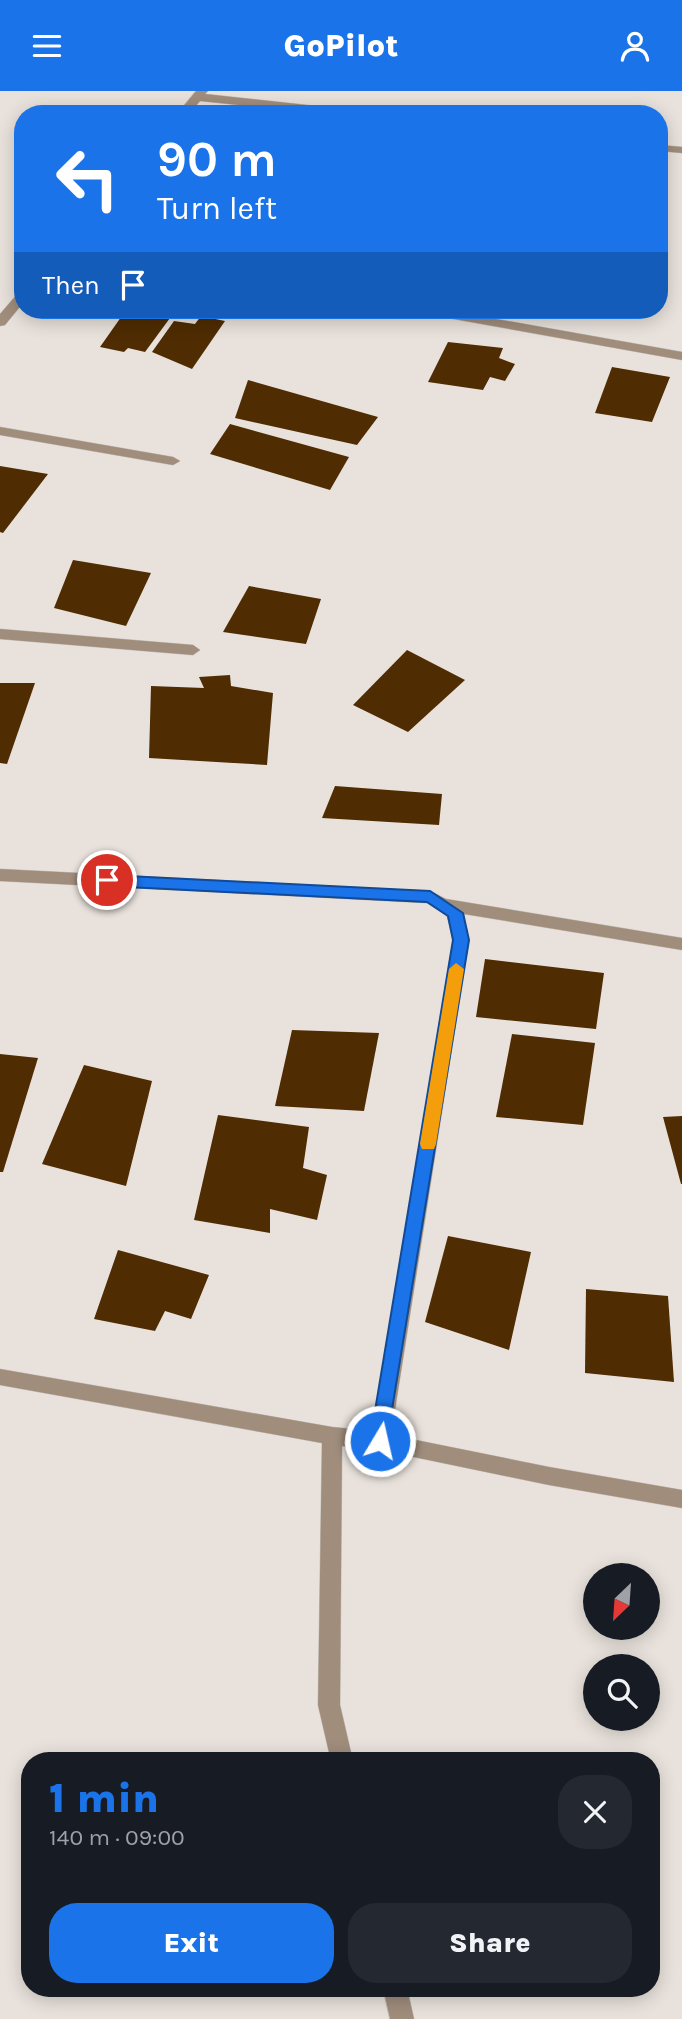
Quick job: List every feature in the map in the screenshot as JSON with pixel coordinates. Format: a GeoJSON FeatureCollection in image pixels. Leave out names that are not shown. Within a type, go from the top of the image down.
{"type":"FeatureCollection","features":[{"type":"Feature","properties":{"kind":"street"},"geometry":{"type":"LineString","coordinates":[[200,94],[289,105]]}},
{"type":"Feature","properties":{"kind":"street"},"geometry":{"type":"LineString","coordinates":[[0,322],[14,306]]}},
{"type":"Feature","properties":{"kind":"street"},"geometry":{"type":"LineString","coordinates":[[476,319],[682,356]]}},
{"type":"Feature","properties":{"kind":"street"},"geometry":{"type":"LineString","coordinates":[[0,431],[173,461]]}},
{"type":"Feature","properties":{"kind":"street"},"geometry":{"type":"LineString","coordinates":[[0,634],[193,650]]}},
{"type":"Feature","properties":{"kind":"street"},"geometry":{"type":"LineString","coordinates":[[0,875],[430,897],[455,913],[461,940],[380,1441]]}},
{"type":"Feature","properties":{"kind":"street"},"geometry":{"type":"LineString","coordinates":[[442,904],[682,944]]}},
{"type":"Feature","properties":{"kind":"street"},"geometry":{"type":"LineString","coordinates":[[0,1377],[332,1436],[380,1441],[549,1476],[682,1499]]}},
{"type":"Feature","properties":{"kind":"street"},"geometry":{"type":"LineString","coordinates":[[332,1436],[329,1705],[340,1752]]}},
{"type":"Feature","properties":{"kind":"street"},"geometry":{"type":"LineString","coordinates":[[397,1997],[402,2019]]}},
{"type":"Feature","properties":{"kind":"building"},"geometry":{"type":"Polygon","coordinates":[[[120,319],[169,319],[145,352],[128,348],[124,352],[100,347],[120,319]]]}},
{"type":"Feature","properties":{"kind":"building"},"geometry":{"type":"Polygon","coordinates":[[[199,319],[225,321],[192,369],[152,352],[174,321],[195,324],[199,319]]]}},
{"type":"Feature","properties":{"kind":"building"},"geometry":{"type":"Polygon","coordinates":[[[448,342],[503,348],[499,358],[515,364],[505,381],[490,377],[483,390],[428,382],[448,342]]]}},
{"type":"Feature","properties":{"kind":"building"},"geometry":{"type":"Polygon","coordinates":[[[612,367],[670,377],[652,422],[595,413],[612,367]]]}},
{"type":"Feature","properties":{"kind":"building"},"geometry":{"type":"Polygon","coordinates":[[[248,380],[378,417],[357,445],[235,418],[248,380]]]}},
{"type":"Feature","properties":{"kind":"building"},"geometry":{"type":"Polygon","coordinates":[[[230,424],[349,457],[330,490],[210,454],[230,424]]]}},
{"type":"Feature","properties":{"kind":"building"},"geometry":{"type":"Polygon","coordinates":[[[0,466],[48,474],[3,533],[0,532],[0,466]]]}},
{"type":"Feature","properties":{"kind":"building"},"geometry":{"type":"Polygon","coordinates":[[[73,560],[151,573],[126,626],[54,608],[73,560]]]}},
{"type":"Feature","properties":{"kind":"building"},"geometry":{"type":"Polygon","coordinates":[[[249,586],[321,599],[306,644],[223,632],[249,586]]]}},
{"type":"Feature","properties":{"kind":"building"},"geometry":{"type":"Polygon","coordinates":[[[407,650],[465,680],[408,732],[353,705],[407,650]]]}},
{"type":"Feature","properties":{"kind":"building"},"geometry":{"type":"Polygon","coordinates":[[[230,675],[231,686],[273,693],[267,765],[149,758],[151,686],[204,688],[199,677],[230,675]]]}},
{"type":"Feature","properties":{"kind":"building"},"geometry":{"type":"Polygon","coordinates":[[[0,683],[35,683],[7,764],[0,763],[0,683]]]}},
{"type":"Feature","properties":{"kind":"building"},"geometry":{"type":"Polygon","coordinates":[[[335,786],[442,794],[439,825],[322,818],[335,786]]]}},
{"type":"Feature","properties":{"kind":"building"},"geometry":{"type":"Polygon","coordinates":[[[485,959],[604,973],[596,1029],[476,1017],[485,959]]]}},
{"type":"Feature","properties":{"kind":"building"},"geometry":{"type":"Polygon","coordinates":[[[292,1030],[379,1033],[364,1111],[275,1106],[292,1030]]]}},
{"type":"Feature","properties":{"kind":"building"},"geometry":{"type":"Polygon","coordinates":[[[512,1034],[595,1043],[583,1125],[496,1117],[512,1034]]]}},
{"type":"Feature","properties":{"kind":"building"},"geometry":{"type":"Polygon","coordinates":[[[0,1054],[38,1058],[3,1172],[0,1172],[0,1054]]]}},
{"type":"Feature","properties":{"kind":"building"},"geometry":{"type":"Polygon","coordinates":[[[84,1065],[152,1081],[126,1186],[42,1164],[84,1065]]]}},
{"type":"Feature","properties":{"kind":"building"},"geometry":{"type":"Polygon","coordinates":[[[218,1115],[309,1127],[303,1168],[327,1175],[317,1220],[270,1209],[270,1233],[194,1220],[218,1115]]]}},
{"type":"Feature","properties":{"kind":"building"},"geometry":{"type":"Polygon","coordinates":[[[682,1116],[682,1184],[681,1184],[663,1117],[682,1116]]]}},
{"type":"Feature","properties":{"kind":"building"},"geometry":{"type":"Polygon","coordinates":[[[448,1236],[531,1252],[509,1350],[425,1322],[448,1236]]]}},
{"type":"Feature","properties":{"kind":"building"},"geometry":{"type":"Polygon","coordinates":[[[118,1250],[209,1275],[191,1319],[165,1311],[155,1331],[94,1319],[118,1250]]]}},
{"type":"Feature","properties":{"kind":"building"},"geometry":{"type":"Polygon","coordinates":[[[586,1289],[668,1296],[674,1382],[585,1373],[586,1289]]]}},
{"type":"Feature","properties":{"kind":"slow traffic"},"geometry":{"type":"LineString","coordinates":[[428,1144],[456,969]]}},
{"type":"Feature","properties":{"kind":"route"},"geometry":{"type":"LineString","coordinates":[[107,880],[430,897],[455,913],[461,940],[380,1441]]}}]}
